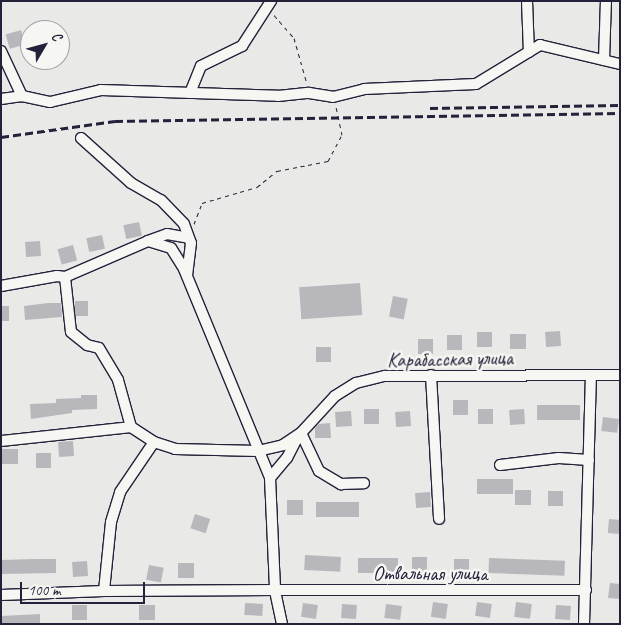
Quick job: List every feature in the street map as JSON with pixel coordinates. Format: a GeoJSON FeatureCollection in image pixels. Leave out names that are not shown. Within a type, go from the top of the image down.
{"type":"FeatureCollection","features":[{"type":"Feature","properties":{"kind":"street"},"geometry":{"type":"LineString","coordinates":[[526,1],[529,52]]}},
{"type":"Feature","properties":{"kind":"street"},"geometry":{"type":"LineString","coordinates":[[604,60],[606,1]]}},
{"type":"Feature","properties":{"kind":"street"},"geometry":{"type":"LineString","coordinates":[[190,93],[201,66],[242,46],[270,5]]}},
{"type":"Feature","properties":{"kind":"street"},"geometry":{"type":"LineString","coordinates":[[1,99],[22,96],[50,102],[101,90],[320,94],[333,96],[364,89],[476,84],[540,45],[620,64]]}},
{"type":"Feature","properties":{"kind":"street"},"geometry":{"type":"LineString","coordinates":[[1,51],[22,96]]}},
{"type":"Feature","properties":{"kind":"street"},"geometry":{"type":"LineString","coordinates":[[81,138],[130,183],[161,200],[184,224],[192,243],[187,274]]}},
{"type":"Feature","properties":{"kind":"street"},"geometry":{"type":"LineString","coordinates":[[1,286],[57,276],[65,277],[167,234],[189,238]]}},
{"type":"Feature","properties":{"kind":"street"},"geometry":{"type":"LineString","coordinates":[[148,241],[171,248],[187,274],[270,478],[275,590],[282,624]]}},
{"type":"Feature","properties":{"kind":"street"},"geometry":{"type":"LineString","coordinates":[[1,442],[132,427],[118,380],[100,348],[87,345],[71,332],[65,277]]}},
{"type":"Feature","properties":{"kind":"street"},"geometry":{"type":"LineString","coordinates":[[432,375],[439,519]]}},
{"type":"Feature","properties":{"kind":"street","name":"Карабасская улица"},"geometry":{"type":"LineString","coordinates":[[132,427],[154,442],[175,448],[258,451],[283,445],[300,434],[335,396],[356,382],[385,376],[620,376]]}},
{"type":"Feature","properties":{"kind":"street"},"geometry":{"type":"LineString","coordinates":[[584,624],[591,376]]}},
{"type":"Feature","properties":{"kind":"street"},"geometry":{"type":"LineString","coordinates":[[270,478],[287,458],[300,434]]}},
{"type":"Feature","properties":{"kind":"street"},"geometry":{"type":"LineString","coordinates":[[300,434],[319,471],[341,484],[364,483]]}},
{"type":"Feature","properties":{"kind":"street"},"geometry":{"type":"LineString","coordinates":[[104,591],[111,522],[120,492],[154,442]]}},
{"type":"Feature","properties":{"kind":"street"},"geometry":{"type":"LineString","coordinates":[[500,466],[559,458],[589,460]]}},
{"type":"Feature","properties":{"kind":"street","name":"Отвальная улица"},"geometry":{"type":"LineString","coordinates":[[1,595],[104,591],[586,590]]}},
{"type":"Feature","properties":{"kind":"path"},"geometry":{"type":"LineString","coordinates":[[270,5],[294,38],[307,85]]}},
{"type":"Feature","properties":{"kind":"path"},"geometry":{"type":"LineString","coordinates":[[189,238],[202,202],[257,187],[276,171],[328,161],[342,135],[338,107],[320,94]]}},
{"type":"Feature","properties":{"kind":"building"},"geometry":{"type":"Polygon","coordinates":[[[20,30],[20,46],[10,49],[6,34],[20,30]]]}},
{"type":"Feature","properties":{"kind":"building"},"geometry":{"type":"Polygon","coordinates":[[[139,222],[142,236],[126,239],[123,225],[139,222]]]}},
{"type":"Feature","properties":{"kind":"building"},"geometry":{"type":"Polygon","coordinates":[[[102,235],[105,249],[89,252],[86,238],[102,235]]]}},
{"type":"Feature","properties":{"kind":"building"},"geometry":{"type":"Polygon","coordinates":[[[40,241],[41,256],[26,257],[25,242],[40,241]]]}},
{"type":"Feature","properties":{"kind":"building"},"geometry":{"type":"Polygon","coordinates":[[[73,245],[77,260],[62,265],[58,249],[73,245]]]}},
{"type":"Feature","properties":{"kind":"building"},"geometry":{"type":"Polygon","coordinates":[[[360,283],[362,315],[301,319],[299,287],[360,283]]]}},
{"type":"Feature","properties":{"kind":"building"},"geometry":{"type":"Polygon","coordinates":[[[393,296],[408,299],[404,319],[389,317],[393,296]]]}},
{"type":"Feature","properties":{"kind":"building"},"geometry":{"type":"Polygon","coordinates":[[[75,301],[88,301],[88,316],[75,316],[75,301]]]}},
{"type":"Feature","properties":{"kind":"building"},"geometry":{"type":"Polygon","coordinates":[[[61,303],[62,317],[25,320],[24,306],[61,303]]]}},
{"type":"Feature","properties":{"kind":"building"},"geometry":{"type":"Polygon","coordinates":[[[1,306],[9,306],[9,321],[1,321],[1,306]]]}},
{"type":"Feature","properties":{"kind":"building"},"geometry":{"type":"Polygon","coordinates":[[[560,331],[561,346],[546,347],[545,332],[560,331]]]}},
{"type":"Feature","properties":{"kind":"building"},"geometry":{"type":"Polygon","coordinates":[[[477,332],[492,332],[492,347],[477,347],[477,332]]]}},
{"type":"Feature","properties":{"kind":"building"},"geometry":{"type":"Polygon","coordinates":[[[510,334],[526,334],[526,349],[510,349],[510,334]]]}},
{"type":"Feature","properties":{"kind":"building"},"geometry":{"type":"Polygon","coordinates":[[[447,335],[462,335],[462,350],[447,350],[447,335]]]}},
{"type":"Feature","properties":{"kind":"building"},"geometry":{"type":"Polygon","coordinates":[[[418,339],[433,339],[433,354],[418,354],[418,339]]]}},
{"type":"Feature","properties":{"kind":"building"},"geometry":{"type":"Polygon","coordinates":[[[316,347],[331,347],[331,362],[316,362],[316,347]]]}},
{"type":"Feature","properties":{"kind":"building"},"geometry":{"type":"Polygon","coordinates":[[[81,395],[97,395],[97,409],[72,410],[72,413],[31,419],[30,404],[56,403],[56,399],[81,398],[81,395]]]}},
{"type":"Feature","properties":{"kind":"building"},"geometry":{"type":"Polygon","coordinates":[[[453,400],[468,400],[468,415],[453,415],[453,400]]]}},
{"type":"Feature","properties":{"kind":"building"},"geometry":{"type":"Polygon","coordinates":[[[537,405],[580,405],[580,420],[537,420],[537,405]]]}},
{"type":"Feature","properties":{"kind":"building"},"geometry":{"type":"Polygon","coordinates":[[[364,409],[379,409],[379,424],[364,424],[364,409]]]}},
{"type":"Feature","properties":{"kind":"building"},"geometry":{"type":"Polygon","coordinates":[[[478,409],[493,409],[493,424],[478,424],[478,409]]]}},
{"type":"Feature","properties":{"kind":"building"},"geometry":{"type":"Polygon","coordinates":[[[524,409],[525,424],[510,425],[509,410],[524,409]]]}},
{"type":"Feature","properties":{"kind":"building"},"geometry":{"type":"Polygon","coordinates":[[[351,411],[352,426],[336,427],[335,412],[351,411]]]}},
{"type":"Feature","properties":{"kind":"building"},"geometry":{"type":"Polygon","coordinates":[[[410,411],[411,426],[396,427],[395,412],[410,411]]]}},
{"type":"Feature","properties":{"kind":"building"},"geometry":{"type":"Polygon","coordinates":[[[603,417],[619,419],[617,433],[601,431],[603,417]]]}},
{"type":"Feature","properties":{"kind":"building"},"geometry":{"type":"Polygon","coordinates":[[[330,423],[331,438],[315,438],[315,428],[319,424],[330,423]]]}},
{"type":"Feature","properties":{"kind":"building"},"geometry":{"type":"Polygon","coordinates":[[[73,441],[74,456],[59,457],[58,442],[73,441]]]}},
{"type":"Feature","properties":{"kind":"building"},"geometry":{"type":"Polygon","coordinates":[[[2,449],[18,449],[18,464],[2,464],[2,449]]]}},
{"type":"Feature","properties":{"kind":"building"},"geometry":{"type":"Polygon","coordinates":[[[36,453],[51,453],[51,468],[36,468],[36,453]]]}},
{"type":"Feature","properties":{"kind":"building"},"geometry":{"type":"Polygon","coordinates":[[[477,479],[513,479],[513,494],[477,494],[477,479]]]}},
{"type":"Feature","properties":{"kind":"building"},"geometry":{"type":"Polygon","coordinates":[[[515,490],[531,490],[531,505],[515,505],[515,490]]]}},
{"type":"Feature","properties":{"kind":"building"},"geometry":{"type":"Polygon","coordinates":[[[548,491],[563,491],[563,506],[548,506],[548,491]]]}},
{"type":"Feature","properties":{"kind":"building"},"geometry":{"type":"Polygon","coordinates":[[[430,492],[431,507],[416,508],[415,493],[430,492]]]}},
{"type":"Feature","properties":{"kind":"building"},"geometry":{"type":"Polygon","coordinates":[[[287,500],[303,500],[303,515],[287,515],[287,500]]]}},
{"type":"Feature","properties":{"kind":"building"},"geometry":{"type":"Polygon","coordinates":[[[316,502],[359,502],[359,517],[316,517],[316,502]]]}},
{"type":"Feature","properties":{"kind":"building"},"geometry":{"type":"Polygon","coordinates":[[[195,514],[210,519],[206,533],[190,528],[195,514]]]}},
{"type":"Feature","properties":{"kind":"building"},"geometry":{"type":"Polygon","coordinates":[[[609,519],[620,520],[619,534],[608,533],[609,519]]]}},
{"type":"Feature","properties":{"kind":"building"},"geometry":{"type":"Polygon","coordinates":[[[305,555],[341,557],[340,572],[304,570],[305,555]]]}},
{"type":"Feature","properties":{"kind":"building"},"geometry":{"type":"Polygon","coordinates":[[[412,557],[427,557],[427,572],[412,572],[412,557]]]}},
{"type":"Feature","properties":{"kind":"building"},"geometry":{"type":"Polygon","coordinates":[[[358,558],[398,558],[398,573],[358,573],[358,558]]]}},
{"type":"Feature","properties":{"kind":"building"},"geometry":{"type":"Polygon","coordinates":[[[489,558],[565,561],[564,576],[488,573],[489,558]]]}},
{"type":"Feature","properties":{"kind":"building"},"geometry":{"type":"Polygon","coordinates":[[[56,559],[56,573],[1,574],[1,560],[56,559]]]}},
{"type":"Feature","properties":{"kind":"building"},"geometry":{"type":"Polygon","coordinates":[[[454,559],[469,559],[469,574],[454,574],[454,559]]]}},
{"type":"Feature","properties":{"kind":"building"},"geometry":{"type":"Polygon","coordinates":[[[87,561],[88,576],[73,577],[72,562],[87,561]]]}},
{"type":"Feature","properties":{"kind":"building"},"geometry":{"type":"Polygon","coordinates":[[[178,563],[194,563],[194,578],[178,578],[178,563]]]}},
{"type":"Feature","properties":{"kind":"building"},"geometry":{"type":"Polygon","coordinates":[[[149,565],[164,568],[161,583],[146,580],[149,565]]]}},
{"type":"Feature","properties":{"kind":"building"},"geometry":{"type":"Polygon","coordinates":[[[610,583],[620,584],[620,599],[608,598],[610,583]]]}},
{"type":"Feature","properties":{"kind":"building"},"geometry":{"type":"Polygon","coordinates":[[[433,602],[448,604],[446,619],[431,617],[433,602]]]}},
{"type":"Feature","properties":{"kind":"building"},"geometry":{"type":"Polygon","coordinates":[[[477,602],[492,604],[490,618],[475,616],[477,602]]]}},
{"type":"Feature","properties":{"kind":"building"},"geometry":{"type":"Polygon","coordinates":[[[516,602],[532,604],[530,619],[514,617],[516,602]]]}},
{"type":"Feature","properties":{"kind":"building"},"geometry":{"type":"Polygon","coordinates":[[[245,603],[263,604],[262,616],[244,615],[245,603]]]}},
{"type":"Feature","properties":{"kind":"building"},"geometry":{"type":"Polygon","coordinates":[[[303,603],[318,605],[316,619],[301,617],[303,603]]]}},
{"type":"Feature","properties":{"kind":"building"},"geometry":{"type":"Polygon","coordinates":[[[342,604],[357,605],[356,619],[341,618],[342,604]]]}},
{"type":"Feature","properties":{"kind":"building"},"geometry":{"type":"Polygon","coordinates":[[[386,604],[402,606],[400,620],[384,618],[386,604]]]}},
{"type":"Feature","properties":{"kind":"building"},"geometry":{"type":"Polygon","coordinates":[[[72,605],[87,605],[87,620],[72,620],[72,605]]]}},
{"type":"Feature","properties":{"kind":"building"},"geometry":{"type":"Polygon","coordinates":[[[139,605],[155,605],[155,620],[139,620],[139,605]]]}},
{"type":"Feature","properties":{"kind":"building"},"geometry":{"type":"Polygon","coordinates":[[[556,605],[571,606],[570,620],[555,619],[556,605]]]}},
{"type":"Feature","properties":{"kind":"building"},"geometry":{"type":"Polygon","coordinates":[[[40,614],[40,624],[1,624],[1,616],[40,614]]]}},
{"type":"Feature","properties":{"kind":"railway"},"geometry":{"type":"LineString","coordinates":[[430,108],[620,105]]}},
{"type":"Feature","properties":{"kind":"railway"},"geometry":{"type":"LineString","coordinates":[[1,137],[115,121],[620,113]]}}]}
